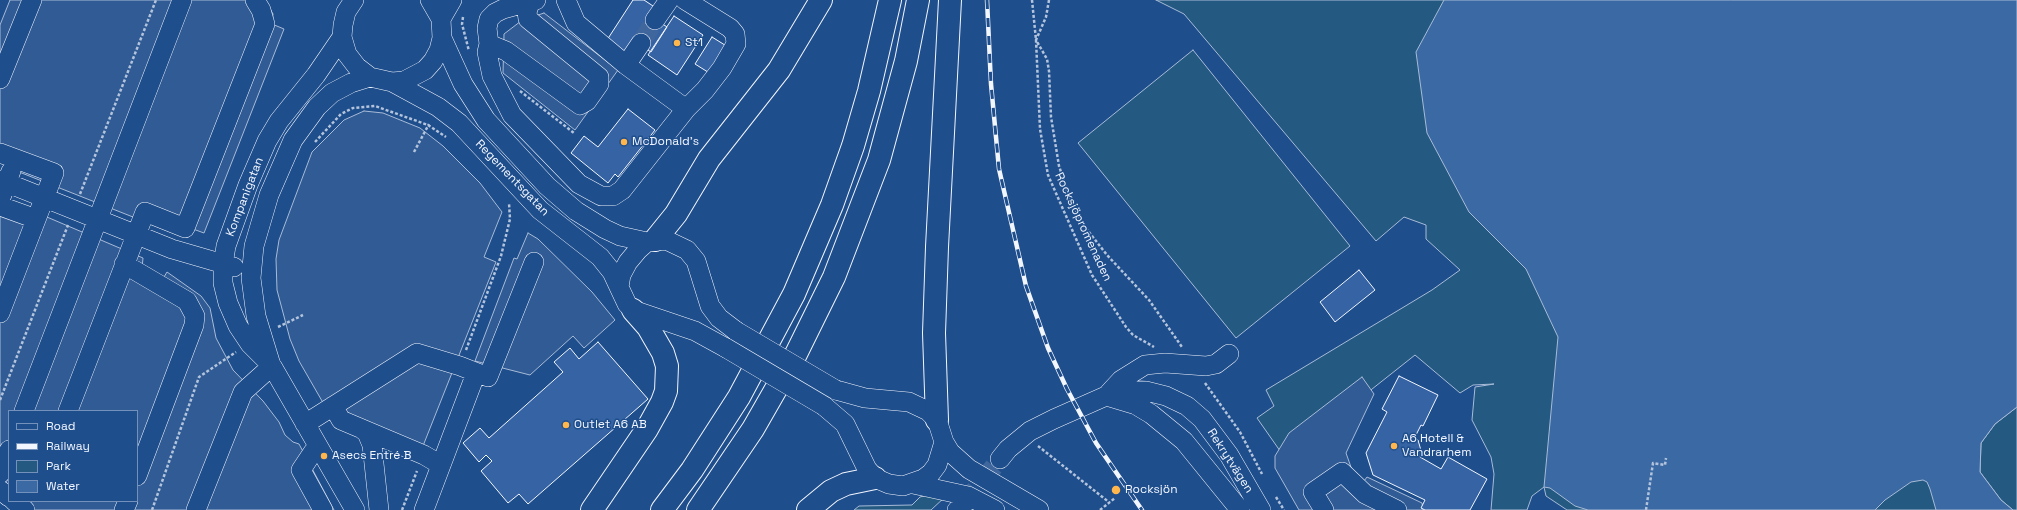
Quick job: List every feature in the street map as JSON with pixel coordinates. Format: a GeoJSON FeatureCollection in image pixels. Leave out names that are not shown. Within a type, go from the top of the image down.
{"type":"FeatureCollection","features":[{"type":"Feature","properties":{"kind":"highway"},"geometry":{"type":"LineString","coordinates":[[651,241],[676,214],[709,160],[779,70],[821,0]]}},
{"type":"Feature","properties":{"kind":"highway"},"geometry":{"type":"LineString","coordinates":[[662,510],[692,470],[739,397],[794,294],[827,217],[853,146],[869,90],[890,0]]}},
{"type":"Feature","properties":{"kind":"highway"},"geometry":{"type":"LineString","coordinates":[[698,510],[753,429],[796,354],[834,277],[879,160],[906,61],[918,0]]}},
{"type":"Feature","properties":{"kind":"highway"},"geometry":{"type":"LineString","coordinates":[[937,420],[934,333],[936,255],[950,0]]}},
{"type":"Feature","properties":{"kind":"highway"},"geometry":{"type":"LineString","coordinates":[[592,510],[647,429],[662,402],[666,391],[667,366],[663,353],[648,327],[633,310]]}},
{"type":"Feature","properties":{"kind":"highway"},"geometry":{"type":"LineString","coordinates":[[808,510],[831,491],[846,484],[876,478]]}},
{"type":"Feature","properties":{"kind":"street"},"geometry":{"type":"LineString","coordinates":[[0,79],[32,0]]}},
{"type":"Feature","properties":{"kind":"street"},"geometry":{"type":"LineString","coordinates":[[24,410],[182,0]]}},
{"type":"Feature","properties":{"kind":"street"},"geometry":{"type":"LineString","coordinates":[[68,410],[144,212],[185,228],[265,24],[261,10],[255,0]]}},
{"type":"Feature","properties":{"kind":"street"},"geometry":{"type":"LineString","coordinates":[[334,0],[343,31],[347,54],[354,63],[370,77],[392,82],[404,81],[425,70],[434,61],[442,38],[441,19],[430,0]]}},
{"type":"Feature","properties":{"kind":"street","name":"Kompanigatan"},"geometry":{"type":"LineString","coordinates":[[272,366],[250,344],[238,326],[228,303],[224,283],[223,265],[226,246],[248,186],[267,141],[279,121],[316,75],[343,31],[346,12],[354,0]]}},
{"type":"Feature","properties":{"kind":"street"},"geometry":{"type":"LineString","coordinates":[[441,19],[452,0]]}},
{"type":"Feature","properties":{"kind":"street"},"geometry":{"type":"LineString","coordinates":[[566,0],[576,23],[626,65],[686,109]]}},
{"type":"Feature","properties":{"kind":"street"},"geometry":{"type":"LineString","coordinates":[[655,20],[669,0]]}},
{"type":"Feature","properties":{"kind":"street"},"geometry":{"type":"LineString","coordinates":[[533,1],[503,9],[495,13],[489,20],[487,28],[489,44],[487,52],[492,76],[512,115],[572,178],[590,191],[602,196],[613,196],[622,190],[686,109],[705,90],[722,68],[736,44],[735,34],[730,28],[685,0]]}},
{"type":"Feature","properties":{"kind":"street"},"geometry":{"type":"LineString","coordinates":[[489,44],[506,51],[580,105],[587,101],[599,84],[599,77],[528,19],[527,12],[533,1]]}},
{"type":"Feature","properties":{"kind":"street","name":"Regementsgatan"},"geometry":{"type":"LineString","coordinates":[[442,38],[463,84],[486,120],[547,186],[576,211],[605,229],[620,236],[651,241],[666,240],[687,250],[696,261],[710,306],[719,318],[736,330],[836,390],[865,398],[909,402],[928,410],[937,420]]}},
{"type":"Feature","properties":{"kind":"street"},"geometry":{"type":"LineString","coordinates":[[626,65],[641,43]]}},
{"type":"Feature","properties":{"kind":"street","name":"Kompanigatan"},"geometry":{"type":"LineString","coordinates":[[355,510],[272,366],[256,316],[252,296],[251,268],[260,220],[293,140],[317,107],[332,93],[351,82],[370,77]]}},
{"type":"Feature","properties":{"kind":"street","name":"Regementsgatan"},"geometry":{"type":"LineString","coordinates":[[392,82],[438,107],[459,123],[540,210],[600,257],[612,272],[627,304],[633,310]]}},
{"type":"Feature","properties":{"kind":"street"},"geometry":{"type":"LineString","coordinates":[[0,200],[8,156],[54,173],[0,313]]}},
{"type":"Feature","properties":{"kind":"street"},"geometry":{"type":"LineString","coordinates":[[3,181],[45,196],[172,249],[223,265],[251,268]]}},
{"type":"Feature","properties":{"kind":"street"},"geometry":{"type":"LineString","coordinates":[[0,206],[36,219]]}},
{"type":"Feature","properties":{"kind":"street"},"geometry":{"type":"LineString","coordinates":[[619,287],[621,275],[628,262],[638,250],[651,241]]}},
{"type":"Feature","properties":{"kind":"street"},"geometry":{"type":"LineString","coordinates":[[305,424],[417,354],[468,369],[488,377],[534,262]]}},
{"type":"Feature","properties":{"kind":"street"},"geometry":{"type":"LineString","coordinates":[[124,264],[187,301],[195,316],[194,325],[138,473]]}},
{"type":"Feature","properties":{"kind":"street"},"geometry":{"type":"LineString","coordinates":[[633,310],[695,331],[824,406],[844,424],[852,437],[867,469],[876,478],[889,484],[903,486],[913,484],[931,473],[937,465],[944,442]]}},
{"type":"Feature","properties":{"kind":"street"},"geometry":{"type":"LineString","coordinates":[[1106,396],[1121,380],[1146,365],[1160,363],[1206,366],[1216,364],[1229,354]]}},
{"type":"Feature","properties":{"kind":"street"},"geometry":{"type":"LineString","coordinates":[[196,510],[243,392],[272,366]]}},
{"type":"Feature","properties":{"kind":"street"},"geometry":{"type":"LineString","coordinates":[[424,510],[441,465],[468,369]]}},
{"type":"Feature","properties":{"kind":"street","name":"Rekrytvägen"},"geometry":{"type":"LineString","coordinates":[[1000,459],[1008,449],[1030,431],[1106,396],[1127,390],[1146,391],[1166,396],[1187,406],[1214,433],[1261,510]]}},
{"type":"Feature","properties":{"kind":"street","name":"Rekrytvägen"},"geometry":{"type":"LineString","coordinates":[[1106,396],[1141,408],[1161,421],[1184,441],[1240,510]]}},
{"type":"Feature","properties":{"kind":"street"},"geometry":{"type":"LineString","coordinates":[[333,406],[341,420],[424,455],[441,465]]}},
{"type":"Feature","properties":{"kind":"street"},"geometry":{"type":"LineString","coordinates":[[937,420],[944,442],[950,452],[969,469],[1039,510]]}},
{"type":"Feature","properties":{"kind":"street"},"geometry":{"type":"LineString","coordinates":[[362,429],[367,433],[372,445],[379,510]]}},
{"type":"Feature","properties":{"kind":"street"},"geometry":{"type":"LineString","coordinates":[[319,448],[313,452],[301,470],[323,510]]}},
{"type":"Feature","properties":{"kind":"street"},"geometry":{"type":"LineString","coordinates":[[0,474],[8,453]]}},
{"type":"Feature","properties":{"kind":"street"},"geometry":{"type":"LineString","coordinates":[[1324,510],[1313,492],[1342,472],[1365,494],[1396,510]]}},
{"type":"Feature","properties":{"kind":"street"},"geometry":{"type":"LineString","coordinates":[[913,484],[968,496],[995,510]]}},
{"type":"Feature","properties":{"kind":"street"},"geometry":{"type":"LineString","coordinates":[[0,490],[8,496]]}},
{"type":"Feature","properties":{"kind":"street"},"geometry":{"type":"LineString","coordinates":[[15,502],[25,510]]}},
{"type":"Feature","properties":{"kind":"path","name":"Rocksjöpromenaden"},"geometry":{"type":"LineString","coordinates":[[1032,0],[1036,40],[1040,129],[1048,175],[1092,275],[1126,328],[1134,335],[1159,350]]}},
{"type":"Feature","properties":{"kind":"path"},"geometry":{"type":"LineString","coordinates":[[1049,0],[1046,17],[1036,40],[1047,59],[1050,71],[1051,117],[1059,166],[1080,222],[1107,255],[1149,300],[1179,341],[1192,366],[1240,432],[1264,479]]}},
{"type":"Feature","properties":{"kind":"path"},"geometry":{"type":"LineString","coordinates":[[464,14],[462,24],[470,54]]}},
{"type":"Feature","properties":{"kind":"path"},"geometry":{"type":"LineString","coordinates":[[517,89],[574,134]]}},
{"type":"Feature","properties":{"kind":"path"},"geometry":{"type":"LineString","coordinates":[[311,146],[341,114],[353,108],[375,106],[428,125],[450,140]]}},
{"type":"Feature","properties":{"kind":"path"},"geometry":{"type":"LineString","coordinates":[[414,152],[428,125]]}},
{"type":"Feature","properties":{"kind":"path"},"geometry":{"type":"LineString","coordinates":[[468,369],[502,256],[510,219],[509,204],[504,198]]}},
{"type":"Feature","properties":{"kind":"path"},"geometry":{"type":"LineString","coordinates":[[275,323],[277,327],[303,315]]}},
{"type":"Feature","properties":{"kind":"path"},"geometry":{"type":"LineString","coordinates":[[152,510],[199,376],[250,344]]}},
{"type":"Feature","properties":{"kind":"path"},"geometry":{"type":"LineString","coordinates":[[1034,441],[1039,447],[1110,503]]}},
{"type":"Feature","properties":{"kind":"path"},"geometry":{"type":"LineString","coordinates":[[402,510],[424,455]]}},
{"type":"Feature","properties":{"kind":"path"},"geometry":{"type":"LineString","coordinates":[[1646,510],[1653,463],[1665,465],[1666,458]]}},
{"type":"Feature","properties":{"kind":"path"},"geometry":{"type":"LineString","coordinates":[[1272,491],[1284,510]]}},
{"type":"Feature","properties":{"kind":"path"},"geometry":{"type":"LineString","coordinates":[[1100,510],[1115,498]]}},
{"type":"Feature","properties":{"kind":"green space"},"geometry":{"type":"Polygon","coordinates":[[[1156,0],[2017,0],[1994,420],[1977,442],[1978,473],[2006,510],[1567,510],[1546,496],[1544,487],[1532,496],[1527,510],[1491,510],[1494,474],[1491,457],[1472,420],[1475,387],[1494,384],[1473,385],[1460,393],[1415,355],[1285,458],[1257,418],[1274,406],[1266,390],[1432,290],[1460,270],[1426,239],[1426,225],[1404,217],[1376,241],[1184,14],[1156,0]]]}},
{"type":"Feature","properties":{"kind":"green space"},"geometry":{"type":"Polygon","coordinates":[[[1193,50],[1350,246],[1236,338],[1078,143],[1193,50]]]}},
{"type":"Feature","properties":{"kind":"green space"},"geometry":{"type":"Polygon","coordinates":[[[2017,407],[2017,510],[2013,510],[2001,500],[1980,472],[1981,443],[1995,424],[2017,407]]]}},
{"type":"Feature","properties":{"kind":"green space"},"geometry":{"type":"Polygon","coordinates":[[[927,495],[946,496],[931,510],[854,510],[859,506],[912,505],[920,497],[927,495]]]}},
{"type":"Feature","properties":{"kind":"shaded area"},"geometry":{"type":"Polygon","coordinates":[[[10,0],[265,0],[273,14],[272,24],[284,29],[204,233],[193,229],[181,236],[9,168],[0,162],[0,25],[10,0]]]}},
{"type":"Feature","properties":{"kind":"shaded area"},"geometry":{"type":"Polygon","coordinates":[[[544,13],[618,70],[575,130],[503,73],[504,34],[521,21],[544,13]]]}},
{"type":"Feature","properties":{"kind":"shaded area"},"geometry":{"type":"Polygon","coordinates":[[[364,111],[383,113],[420,128],[443,146],[480,183],[502,212],[484,257],[496,262],[417,461],[337,427],[299,361],[290,339],[277,290],[276,259],[279,240],[312,152],[344,120],[364,111]]]}},
{"type":"Feature","properties":{"kind":"shaded area"},"geometry":{"type":"Polygon","coordinates":[[[0,197],[143,258],[142,268],[161,282],[167,272],[201,296],[210,308],[216,338],[233,370],[263,401],[279,422],[285,435],[293,442],[299,444],[334,510],[11,510],[0,502],[0,197]]]}},
{"type":"Feature","properties":{"kind":"shaded area"},"geometry":{"type":"Polygon","coordinates":[[[528,233],[538,239],[592,292],[615,320],[584,348],[573,336],[530,375],[475,361],[514,258],[517,259],[528,233]]]}},
{"type":"Feature","properties":{"kind":"shaded area"},"geometry":{"type":"Polygon","coordinates":[[[1362,377],[1374,394],[1346,453],[1352,470],[1364,481],[1367,477],[1422,503],[1423,510],[1299,510],[1275,468],[1275,456],[1289,433],[1362,377]]]}},
{"type":"Feature","properties":{"kind":"water"},"geometry":{"type":"Polygon","coordinates":[[[1444,0],[2017,0],[2017,407],[1995,424],[1981,443],[1980,472],[2001,500],[2013,510],[1936,510],[1927,482],[1923,480],[1911,482],[1885,500],[1875,510],[1588,510],[1575,506],[1550,488],[1544,487],[1558,337],[1526,269],[1469,212],[1427,133],[1416,52],[1444,0]]]}},
{"type":"Feature","properties":{"kind":"building"},"geometry":{"type":"Polygon","coordinates":[[[633,0],[644,0],[656,8],[627,53],[607,40],[633,0]]]}},
{"type":"Feature","properties":{"kind":"building"},"geometry":{"type":"Polygon","coordinates":[[[651,16],[667,27],[651,52],[634,41],[651,16]]]}},
{"type":"Feature","properties":{"kind":"building","name":"St1"},"geometry":{"type":"Polygon","coordinates":[[[674,16],[703,35],[677,75],[648,55],[674,16]]]}},
{"type":"Feature","properties":{"kind":"building"},"geometry":{"type":"Polygon","coordinates":[[[712,37],[728,47],[711,74],[695,64],[712,37]]]}},
{"type":"Feature","properties":{"kind":"building","name":"McDonald's"},"geometry":{"type":"Polygon","coordinates":[[[628,109],[655,130],[618,177],[615,174],[608,183],[571,153],[584,136],[598,147],[628,109]]]}},
{"type":"Feature","properties":{"kind":"building"},"geometry":{"type":"Polygon","coordinates":[[[1359,270],[1375,290],[1335,322],[1320,302],[1359,270]]]}},
{"type":"Feature","properties":{"kind":"building"},"geometry":{"type":"Polygon","coordinates":[[[598,342],[648,399],[528,504],[519,494],[508,503],[481,471],[492,461],[486,455],[479,462],[463,443],[480,428],[489,438],[563,372],[554,362],[570,348],[579,359],[598,342]]]}},
{"type":"Feature","properties":{"kind":"building","name":"A6 Hotell & Vandrarhem"},"geometry":{"type":"Polygon","coordinates":[[[1399,376],[1438,395],[1423,426],[1421,425],[1415,437],[1418,440],[1422,454],[1420,457],[1441,469],[1448,457],[1487,479],[1470,510],[1425,510],[1421,508],[1425,500],[1373,475],[1366,453],[1387,412],[1382,409],[1399,376]]]}},
{"type":"Feature","properties":{"kind":"tunnel"},"geometry":{"type":"LineString","coordinates":[[641,43],[655,20]]}},
{"type":"Feature","properties":{"kind":"tunnel"},"geometry":{"type":"LineString","coordinates":[[964,504],[1000,459]]}},
{"type":"Feature","properties":{"kind":"railway"},"geometry":{"type":"LineString","coordinates":[[987,0],[991,84],[999,169],[1026,286],[1048,348],[1067,389],[1096,443],[1142,510]]}},
{"type":"Feature","properties":{"kind":"place","name":"St1"},"geometry":{"type":"Point","coordinates":[677,43]}},
{"type":"Feature","properties":{"kind":"place","name":"McDonald's"},"geometry":{"type":"Point","coordinates":[624,142]}},
{"type":"Feature","properties":{"kind":"place","name":"Outlet A6 AB"},"geometry":{"type":"Point","coordinates":[566,425]}},
{"type":"Feature","properties":{"kind":"place","name":"A6 Hotell & Vandrarhem"},"geometry":{"type":"Point","coordinates":[1394,446]}},
{"type":"Feature","properties":{"kind":"place","name":"Asecs Entré B"},"geometry":{"type":"Point","coordinates":[324,456]}},
{"type":"Feature","properties":{"kind":"place","name":"Rocksjön"},"geometry":{"type":"Point","coordinates":[1116,490]}}]}
